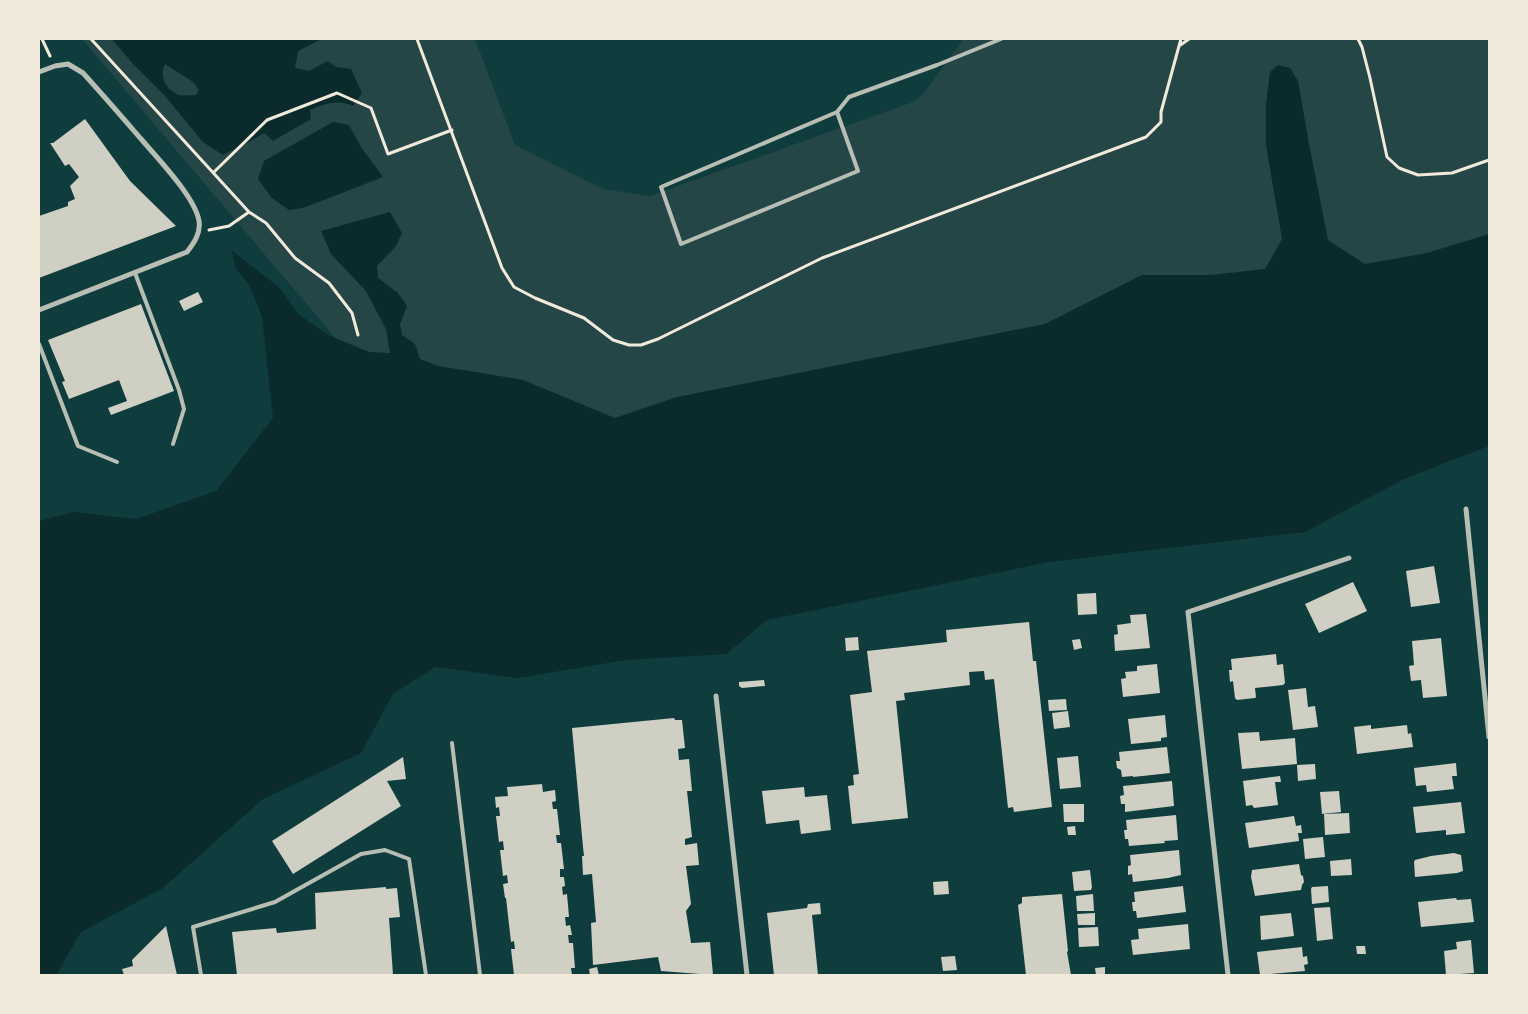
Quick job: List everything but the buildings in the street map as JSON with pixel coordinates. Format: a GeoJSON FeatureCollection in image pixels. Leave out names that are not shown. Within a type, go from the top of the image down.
{"type":"FeatureCollection","features":[{"type":"Feature","properties":{"kind":"street"},"geometry":{"type":"LineString","coordinates":[[39,72],[54,66],[68,64],[83,73],[176,178],[196,210],[200,222],[199,232],[195,241],[186,252],[39,310]]}},
{"type":"Feature","properties":{"kind":"street"},"geometry":{"type":"LineString","coordinates":[[1466,509],[1489,737]]}},
{"type":"Feature","properties":{"kind":"street"},"geometry":{"type":"LineString","coordinates":[[1228,975],[1188,612],[1349,558]]}},
{"type":"Feature","properties":{"kind":"street"},"geometry":{"type":"LineString","coordinates":[[716,696],[747,975]]}},
{"type":"Feature","properties":{"kind":"lane"},"geometry":{"type":"LineString","coordinates":[[837,112],[858,172],[681,244],[661,186],[837,112],[849,97],[938,65],[1001,39]]}},
{"type":"Feature","properties":{"kind":"lane"},"geometry":{"type":"LineString","coordinates":[[135,273],[179,390],[184,409],[173,444]]}},
{"type":"Feature","properties":{"kind":"lane"},"geometry":{"type":"LineString","coordinates":[[39,344],[78,446],[117,462]]}},
{"type":"Feature","properties":{"kind":"lane"},"geometry":{"type":"LineString","coordinates":[[452,742],[480,975]]}},
{"type":"Feature","properties":{"kind":"lane"},"geometry":{"type":"LineString","coordinates":[[201,975],[193,927],[275,902],[361,854],[385,850],[409,859],[426,975]]}},
{"type":"Feature","properties":{"kind":"path"},"geometry":{"type":"LineString","coordinates":[[42,39],[54,66]]}},
{"type":"Feature","properties":{"kind":"path"},"geometry":{"type":"LineString","coordinates":[[92,39],[249,212],[266,223],[295,258],[329,282],[352,313],[358,335]]}},
{"type":"Feature","properties":{"kind":"path"},"geometry":{"type":"LineString","coordinates":[[1179,46],[1181,39]]}},
{"type":"Feature","properties":{"kind":"path"},"geometry":{"type":"LineString","coordinates":[[1358,39],[1370,78],[1387,157],[1399,168],[1418,175],[1452,173],[1489,160]]}},
{"type":"Feature","properties":{"kind":"path"},"geometry":{"type":"LineString","coordinates":[[214,172],[267,120],[337,93],[371,108],[388,154],[452,130]]}},
{"type":"Feature","properties":{"kind":"path"},"geometry":{"type":"LineString","coordinates":[[199,232],[229,226],[249,212]]}},
{"type":"Feature","properties":{"kind":"shaded area"},"geometry":{"type":"Polygon","coordinates":[[[82,39],[475,39],[515,145],[603,189],[650,196],[913,102],[925,92],[963,39],[1489,39],[1489,341],[640,464],[394,407],[82,39]]]}},
{"type":"Feature","properties":{"kind":"shaded area"},"geometry":{"type":"Polygon","coordinates":[[[112,39],[322,39],[298,51],[295,68],[309,71],[328,61],[336,67],[351,69],[362,93],[353,106],[336,103],[315,108],[310,110],[311,119],[273,141],[264,133],[223,155],[203,142],[165,96],[133,64],[112,39]],[[165,64],[163,78],[167,86],[174,93],[179,95],[196,95],[199,90],[193,82],[165,64]]]}},
{"type":"Feature","properties":{"kind":"shaded area"},"geometry":{"type":"Polygon","coordinates":[[[1278,65],[1290,68],[1298,81],[1328,240],[1365,264],[1427,253],[1489,234],[1489,446],[1404,479],[1305,532],[1049,562],[767,620],[726,654],[626,660],[518,678],[435,667],[393,694],[361,753],[263,799],[163,888],[81,932],[56,975],[39,975],[39,521],[74,512],[136,519],[216,491],[273,418],[262,316],[249,285],[236,268],[231,250],[281,289],[298,314],[328,335],[369,352],[390,353],[386,329],[366,291],[331,254],[321,231],[390,212],[402,233],[396,246],[377,266],[378,278],[398,293],[407,306],[400,324],[402,335],[415,344],[420,359],[438,366],[523,380],[615,418],[677,397],[1045,324],[1142,275],[1211,275],[1265,269],[1282,239],[1266,145],[1266,104],[1270,72],[1278,65]]]}},
{"type":"Feature","properties":{"kind":"shaded area"},"geometry":{"type":"Polygon","coordinates":[[[333,122],[349,125],[361,147],[383,177],[303,208],[289,210],[272,198],[258,179],[264,161],[333,122]]]}}]}
